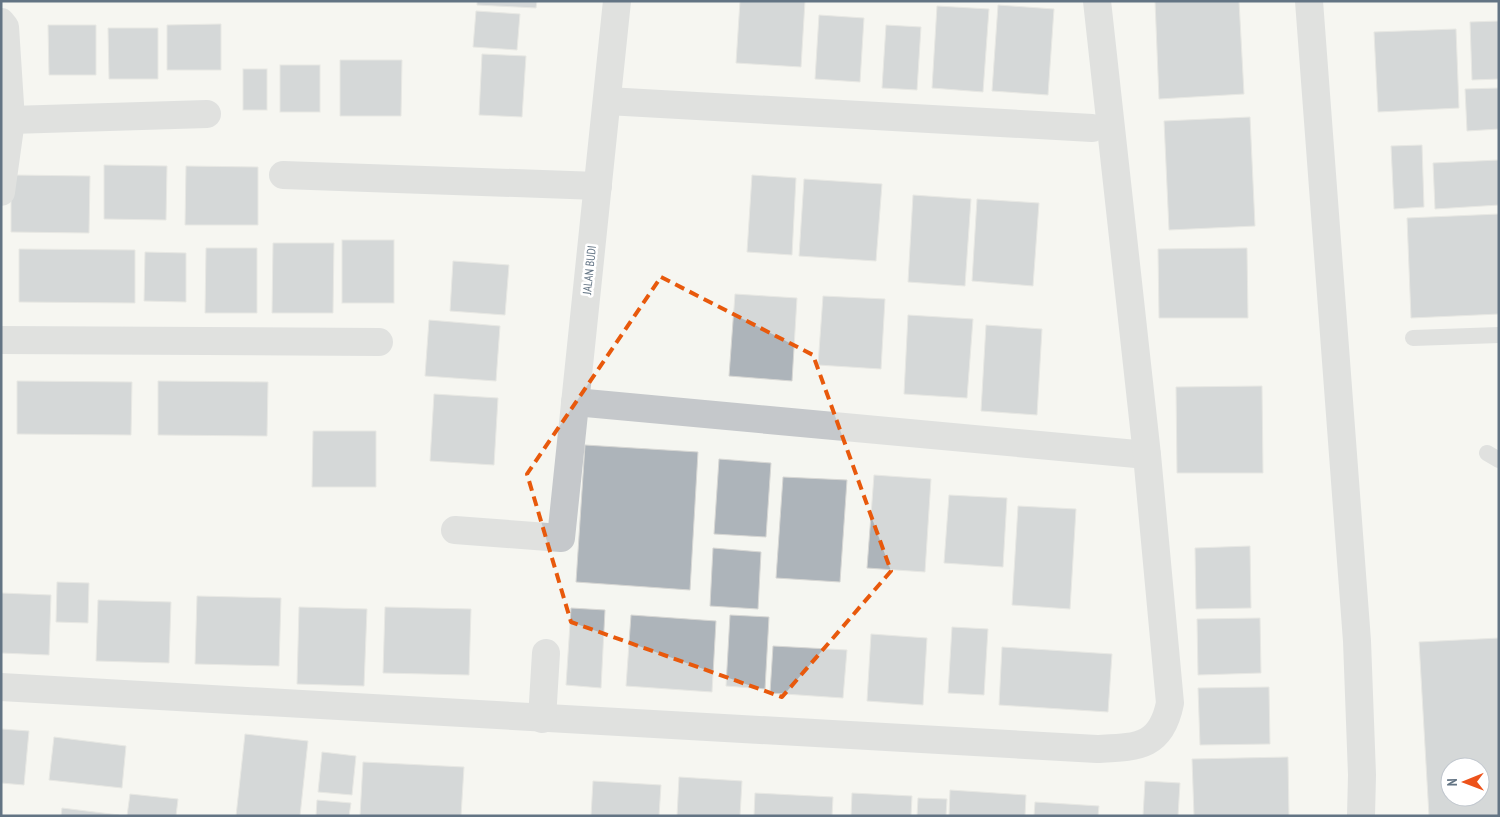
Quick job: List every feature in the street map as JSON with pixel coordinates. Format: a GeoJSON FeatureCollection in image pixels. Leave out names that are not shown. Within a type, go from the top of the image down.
{"type":"FeatureCollection","features":[{"type":"Feature","properties":{"kind":"street","name":"JALAN BUDI"},"geometry":{"type":"LineString","coordinates":[[455,530],[561,538],[618,1]]}},
{"type":"Feature","properties":{"kind":"street"},"geometry":{"type":"LineString","coordinates":[[1,687],[1097,749],[1145,744],[1159,734],[1167,719],[1170,704],[1147,455],[1097,1]]}},
{"type":"Feature","properties":{"kind":"street"},"geometry":{"type":"LineString","coordinates":[[1309,1],[1357,642],[1362,775],[1361,816]]}},
{"type":"Feature","properties":{"kind":"street"},"geometry":{"type":"LineString","coordinates":[[1,22],[5,28],[11,120],[1,192]]}},
{"type":"Feature","properties":{"kind":"street"},"geometry":{"type":"LineString","coordinates":[[607,101],[1092,128]]}},
{"type":"Feature","properties":{"kind":"street"},"geometry":{"type":"LineString","coordinates":[[11,120],[207,114]]}},
{"type":"Feature","properties":{"kind":"street"},"geometry":{"type":"LineString","coordinates":[[283,175],[598,186]]}},
{"type":"Feature","properties":{"kind":"street"},"geometry":{"type":"LineString","coordinates":[[1,340],[379,342]]}},
{"type":"Feature","properties":{"kind":"street"},"geometry":{"type":"LineString","coordinates":[[576,402],[1147,455]]}},
{"type":"Feature","properties":{"kind":"street"},"geometry":{"type":"LineString","coordinates":[[542,719],[546,653]]}},
{"type":"Feature","properties":{"kind":"lane"},"geometry":{"type":"LineString","coordinates":[[1413,338],[1499,335]]}},
{"type":"Feature","properties":{"kind":"highlighted area"},"geometry":{"type":"Polygon","coordinates":[[[661,277],[813,355],[891,571],[782,697],[571,622],[527,474],[661,277]]]}},
{"type":"Feature","properties":{"kind":"building"},"geometry":{"type":"Polygon","coordinates":[[[477,1],[537,1],[536,8],[477,5],[477,1]]]}},
{"type":"Feature","properties":{"kind":"building"},"geometry":{"type":"Polygon","coordinates":[[[740,1],[805,1],[801,67],[736,63],[740,1]]]}},
{"type":"Feature","properties":{"kind":"building"},"geometry":{"type":"Polygon","coordinates":[[[1155,1],[1239,1],[1244,94],[1159,99],[1155,1]]]}},
{"type":"Feature","properties":{"kind":"building"},"geometry":{"type":"Polygon","coordinates":[[[998,5],[1054,9],[1048,95],[992,91],[998,5]]]}},
{"type":"Feature","properties":{"kind":"building"},"geometry":{"type":"Polygon","coordinates":[[[937,6],[989,9],[983,92],[932,88],[937,6]]]}},
{"type":"Feature","properties":{"kind":"building"},"geometry":{"type":"Polygon","coordinates":[[[476,11],[520,14],[517,50],[473,47],[476,11]]]}},
{"type":"Feature","properties":{"kind":"building"},"geometry":{"type":"Polygon","coordinates":[[[819,15],[864,18],[860,82],[815,79],[819,15]]]}},
{"type":"Feature","properties":{"kind":"building"},"geometry":{"type":"Polygon","coordinates":[[[1499,21],[1499,79],[1472,80],[1470,22],[1499,21]]]}},
{"type":"Feature","properties":{"kind":"building"},"geometry":{"type":"Polygon","coordinates":[[[221,24],[221,70],[167,70],[167,25],[221,24]]]}},
{"type":"Feature","properties":{"kind":"building"},"geometry":{"type":"Polygon","coordinates":[[[48,25],[96,25],[96,75],[49,75],[48,25]]]}},
{"type":"Feature","properties":{"kind":"building"},"geometry":{"type":"Polygon","coordinates":[[[886,25],[921,27],[917,90],[882,88],[886,25]]]}},
{"type":"Feature","properties":{"kind":"building"},"geometry":{"type":"Polygon","coordinates":[[[108,28],[158,28],[158,79],[109,79],[108,28]]]}},
{"type":"Feature","properties":{"kind":"building"},"geometry":{"type":"Polygon","coordinates":[[[1456,29],[1459,108],[1378,112],[1374,32],[1456,29]]]}},
{"type":"Feature","properties":{"kind":"building"},"geometry":{"type":"Polygon","coordinates":[[[482,54],[526,56],[522,117],[479,115],[482,54]]]}},
{"type":"Feature","properties":{"kind":"building"},"geometry":{"type":"Polygon","coordinates":[[[340,60],[402,60],[401,116],[340,116],[340,60]]]}},
{"type":"Feature","properties":{"kind":"building"},"geometry":{"type":"Polygon","coordinates":[[[280,65],[320,65],[320,112],[280,112],[280,65]]]}},
{"type":"Feature","properties":{"kind":"building"},"geometry":{"type":"Polygon","coordinates":[[[243,69],[267,69],[267,110],[243,110],[243,69]]]}},
{"type":"Feature","properties":{"kind":"building"},"geometry":{"type":"Polygon","coordinates":[[[1499,88],[1499,129],[1467,131],[1465,89],[1499,88]]]}},
{"type":"Feature","properties":{"kind":"building"},"geometry":{"type":"Polygon","coordinates":[[[1250,117],[1255,226],[1169,230],[1164,121],[1250,117]]]}},
{"type":"Feature","properties":{"kind":"building"},"geometry":{"type":"Polygon","coordinates":[[[1422,145],[1424,207],[1394,209],[1391,146],[1422,145]]]}},
{"type":"Feature","properties":{"kind":"building"},"geometry":{"type":"Polygon","coordinates":[[[1499,160],[1499,205],[1435,209],[1433,163],[1499,160]]]}},
{"type":"Feature","properties":{"kind":"building"},"geometry":{"type":"Polygon","coordinates":[[[104,165],[167,166],[166,220],[104,219],[104,165]]]}},
{"type":"Feature","properties":{"kind":"building"},"geometry":{"type":"Polygon","coordinates":[[[186,166],[258,167],[258,225],[185,225],[186,166]]]}},
{"type":"Feature","properties":{"kind":"building"},"geometry":{"type":"Polygon","coordinates":[[[11,175],[90,176],[89,233],[11,232],[11,175]]]}},
{"type":"Feature","properties":{"kind":"building"},"geometry":{"type":"Polygon","coordinates":[[[752,175],[796,178],[792,255],[747,252],[752,175]]]}},
{"type":"Feature","properties":{"kind":"building"},"geometry":{"type":"Polygon","coordinates":[[[804,179],[882,184],[876,261],[799,256],[804,179]]]}},
{"type":"Feature","properties":{"kind":"building"},"geometry":{"type":"Polygon","coordinates":[[[913,195],[971,199],[965,286],[908,282],[913,195]]]}},
{"type":"Feature","properties":{"kind":"building"},"geometry":{"type":"Polygon","coordinates":[[[977,199],[1039,203],[1033,286],[972,281],[977,199]]]}},
{"type":"Feature","properties":{"kind":"building"},"geometry":{"type":"Polygon","coordinates":[[[1499,214],[1499,314],[1411,318],[1407,218],[1499,214]]]}},
{"type":"Feature","properties":{"kind":"building"},"geometry":{"type":"Polygon","coordinates":[[[342,240],[394,240],[394,303],[342,303],[342,240]]]}},
{"type":"Feature","properties":{"kind":"building"},"geometry":{"type":"Polygon","coordinates":[[[273,243],[334,243],[333,313],[272,313],[273,243]]]}},
{"type":"Feature","properties":{"kind":"building"},"geometry":{"type":"Polygon","coordinates":[[[206,248],[257,248],[257,313],[205,313],[206,248]]]}},
{"type":"Feature","properties":{"kind":"building"},"geometry":{"type":"Polygon","coordinates":[[[1247,248],[1248,318],[1159,318],[1158,249],[1247,248]]]}},
{"type":"Feature","properties":{"kind":"building"},"geometry":{"type":"Polygon","coordinates":[[[19,249],[135,250],[135,303],[19,302],[19,249]]]}},
{"type":"Feature","properties":{"kind":"building"},"geometry":{"type":"Polygon","coordinates":[[[145,252],[186,253],[186,302],[144,301],[145,252]]]}},
{"type":"Feature","properties":{"kind":"building"},"geometry":{"type":"Polygon","coordinates":[[[453,261],[509,265],[505,315],[450,311],[453,261]]]}},
{"type":"Feature","properties":{"kind":"building"},"geometry":{"type":"Polygon","coordinates":[[[735,294],[797,298],[792,381],[729,376],[735,294]]]}},
{"type":"Feature","properties":{"kind":"building"},"geometry":{"type":"Polygon","coordinates":[[[823,296],[885,299],[881,369],[818,365],[823,296]]]}},
{"type":"Feature","properties":{"kind":"building"},"geometry":{"type":"Polygon","coordinates":[[[908,315],[973,319],[967,398],[904,394],[908,315]]]}},
{"type":"Feature","properties":{"kind":"building"},"geometry":{"type":"Polygon","coordinates":[[[429,320],[500,326],[496,381],[425,376],[429,320]]]}},
{"type":"Feature","properties":{"kind":"building"},"geometry":{"type":"Polygon","coordinates":[[[986,325],[1042,329],[1037,415],[981,411],[986,325]]]}},
{"type":"Feature","properties":{"kind":"building"},"geometry":{"type":"Polygon","coordinates":[[[17,381],[132,382],[131,435],[17,434],[17,381]]]}},
{"type":"Feature","properties":{"kind":"building"},"geometry":{"type":"Polygon","coordinates":[[[158,381],[268,382],[267,436],[158,435],[158,381]]]}},
{"type":"Feature","properties":{"kind":"building"},"geometry":{"type":"Polygon","coordinates":[[[1262,386],[1263,473],[1177,473],[1176,387],[1262,386]]]}},
{"type":"Feature","properties":{"kind":"building"},"geometry":{"type":"Polygon","coordinates":[[[434,394],[498,398],[494,465],[430,461],[434,394]]]}},
{"type":"Feature","properties":{"kind":"building"},"geometry":{"type":"Polygon","coordinates":[[[313,431],[376,431],[376,487],[312,487],[313,431]]]}},
{"type":"Feature","properties":{"kind":"building"},"geometry":{"type":"Polygon","coordinates":[[[585,445],[698,452],[690,590],[576,582],[585,445]]]}},
{"type":"Feature","properties":{"kind":"building"},"geometry":{"type":"Polygon","coordinates":[[[719,459],[771,463],[766,537],[714,534],[719,459]]]}},
{"type":"Feature","properties":{"kind":"building"},"geometry":{"type":"Polygon","coordinates":[[[874,475],[931,479],[925,572],[867,568],[874,475]]]}},
{"type":"Feature","properties":{"kind":"building"},"geometry":{"type":"Polygon","coordinates":[[[783,477],[847,480],[840,582],[776,578],[783,477]]]}},
{"type":"Feature","properties":{"kind":"building"},"geometry":{"type":"Polygon","coordinates":[[[949,495],[1007,498],[1003,567],[944,563],[949,495]]]}},
{"type":"Feature","properties":{"kind":"building"},"geometry":{"type":"Polygon","coordinates":[[[1018,506],[1076,509],[1070,609],[1012,605],[1018,506]]]}},
{"type":"Feature","properties":{"kind":"building"},"geometry":{"type":"Polygon","coordinates":[[[1250,546],[1251,608],[1196,609],[1195,548],[1250,546]]]}},
{"type":"Feature","properties":{"kind":"building"},"geometry":{"type":"Polygon","coordinates":[[[713,548],[761,552],[758,609],[710,606],[713,548]]]}},
{"type":"Feature","properties":{"kind":"building"},"geometry":{"type":"Polygon","coordinates":[[[57,582],[89,583],[88,623],[56,622],[57,582]]]}},
{"type":"Feature","properties":{"kind":"building"},"geometry":{"type":"Polygon","coordinates":[[[1,593],[51,595],[49,655],[1,653],[1,593]]]}},
{"type":"Feature","properties":{"kind":"building"},"geometry":{"type":"Polygon","coordinates":[[[197,596],[281,598],[279,666],[195,664],[197,596]]]}},
{"type":"Feature","properties":{"kind":"building"},"geometry":{"type":"Polygon","coordinates":[[[98,600],[171,602],[169,663],[96,661],[98,600]]]}},
{"type":"Feature","properties":{"kind":"building"},"geometry":{"type":"Polygon","coordinates":[[[299,607],[367,609],[364,686],[297,684],[299,607]]]}},
{"type":"Feature","properties":{"kind":"building"},"geometry":{"type":"Polygon","coordinates":[[[385,607],[471,609],[469,675],[383,673],[385,607]]]}},
{"type":"Feature","properties":{"kind":"building"},"geometry":{"type":"Polygon","coordinates":[[[571,608],[605,610],[601,688],[566,685],[571,608]]]}},
{"type":"Feature","properties":{"kind":"building"},"geometry":{"type":"Polygon","coordinates":[[[631,615],[716,621],[712,692],[626,686],[631,615]]]}},
{"type":"Feature","properties":{"kind":"building"},"geometry":{"type":"Polygon","coordinates":[[[730,615],[769,617],[765,689],[726,686],[730,615]]]}},
{"type":"Feature","properties":{"kind":"building"},"geometry":{"type":"Polygon","coordinates":[[[1260,618],[1261,673],[1198,675],[1197,619],[1260,618]]]}},
{"type":"Feature","properties":{"kind":"building"},"geometry":{"type":"Polygon","coordinates":[[[952,627],[988,629],[984,695],[948,693],[952,627]]]}},
{"type":"Feature","properties":{"kind":"building"},"geometry":{"type":"Polygon","coordinates":[[[871,634],[927,638],[923,705],[867,701],[871,634]]]}},
{"type":"Feature","properties":{"kind":"building"},"geometry":{"type":"Polygon","coordinates":[[[1499,638],[1499,816],[1429,816],[1419,642],[1499,638]]]}},
{"type":"Feature","properties":{"kind":"building"},"geometry":{"type":"Polygon","coordinates":[[[773,646],[847,650],[843,698],[770,693],[773,646]]]}},
{"type":"Feature","properties":{"kind":"building"},"geometry":{"type":"Polygon","coordinates":[[[1002,647],[1112,654],[1108,712],[999,705],[1002,647]]]}},
{"type":"Feature","properties":{"kind":"building"},"geometry":{"type":"Polygon","coordinates":[[[1269,687],[1270,744],[1200,745],[1198,688],[1269,687]]]}},
{"type":"Feature","properties":{"kind":"building"},"geometry":{"type":"Polygon","coordinates":[[[1,729],[29,731],[24,785],[1,783],[1,729]]]}},
{"type":"Feature","properties":{"kind":"building"},"geometry":{"type":"Polygon","coordinates":[[[245,734],[308,741],[300,816],[236,816],[245,734]]]}},
{"type":"Feature","properties":{"kind":"building"},"geometry":{"type":"Polygon","coordinates":[[[54,737],[126,746],[122,788],[49,780],[54,737]]]}},
{"type":"Feature","properties":{"kind":"building"},"geometry":{"type":"Polygon","coordinates":[[[322,752],[356,756],[352,795],[318,792],[322,752]]]}},
{"type":"Feature","properties":{"kind":"building"},"geometry":{"type":"Polygon","coordinates":[[[1288,757],[1289,816],[1194,816],[1192,759],[1288,757]]]}},
{"type":"Feature","properties":{"kind":"building"},"geometry":{"type":"Polygon","coordinates":[[[363,762],[464,767],[461,816],[360,816],[363,762]]]}},
{"type":"Feature","properties":{"kind":"building"},"geometry":{"type":"Polygon","coordinates":[[[679,777],[742,781],[740,816],[677,816],[679,777]]]}},
{"type":"Feature","properties":{"kind":"building"},"geometry":{"type":"Polygon","coordinates":[[[593,781],[661,785],[659,816],[591,816],[593,781]]]}},
{"type":"Feature","properties":{"kind":"building"},"geometry":{"type":"Polygon","coordinates":[[[1145,781],[1180,783],[1178,816],[1143,816],[1145,781]]]}},
{"type":"Feature","properties":{"kind":"building"},"geometry":{"type":"Polygon","coordinates":[[[950,790],[1026,795],[1025,816],[949,816],[950,790]]]}},
{"type":"Feature","properties":{"kind":"building"},"geometry":{"type":"Polygon","coordinates":[[[755,793],[833,797],[832,816],[754,816],[755,793]]]}},
{"type":"Feature","properties":{"kind":"building"},"geometry":{"type":"Polygon","coordinates":[[[852,793],[912,796],[911,816],[851,816],[852,793]]]}},
{"type":"Feature","properties":{"kind":"building"},"geometry":{"type":"Polygon","coordinates":[[[130,794],[178,799],[176,816],[127,816],[130,794]]]}},
{"type":"Feature","properties":{"kind":"building"},"geometry":{"type":"Polygon","coordinates":[[[918,798],[947,799],[946,816],[917,816],[918,798]]]}},
{"type":"Feature","properties":{"kind":"building"},"geometry":{"type":"Polygon","coordinates":[[[317,800],[351,803],[349,816],[316,816],[317,800]]]}},
{"type":"Feature","properties":{"kind":"building"},"geometry":{"type":"Polygon","coordinates":[[[1035,802],[1099,806],[1098,816],[1034,816],[1035,802]]]}},
{"type":"Feature","properties":{"kind":"building"},"geometry":{"type":"Polygon","coordinates":[[[62,808],[119,815],[119,816],[61,816],[62,808]]]}}]}
